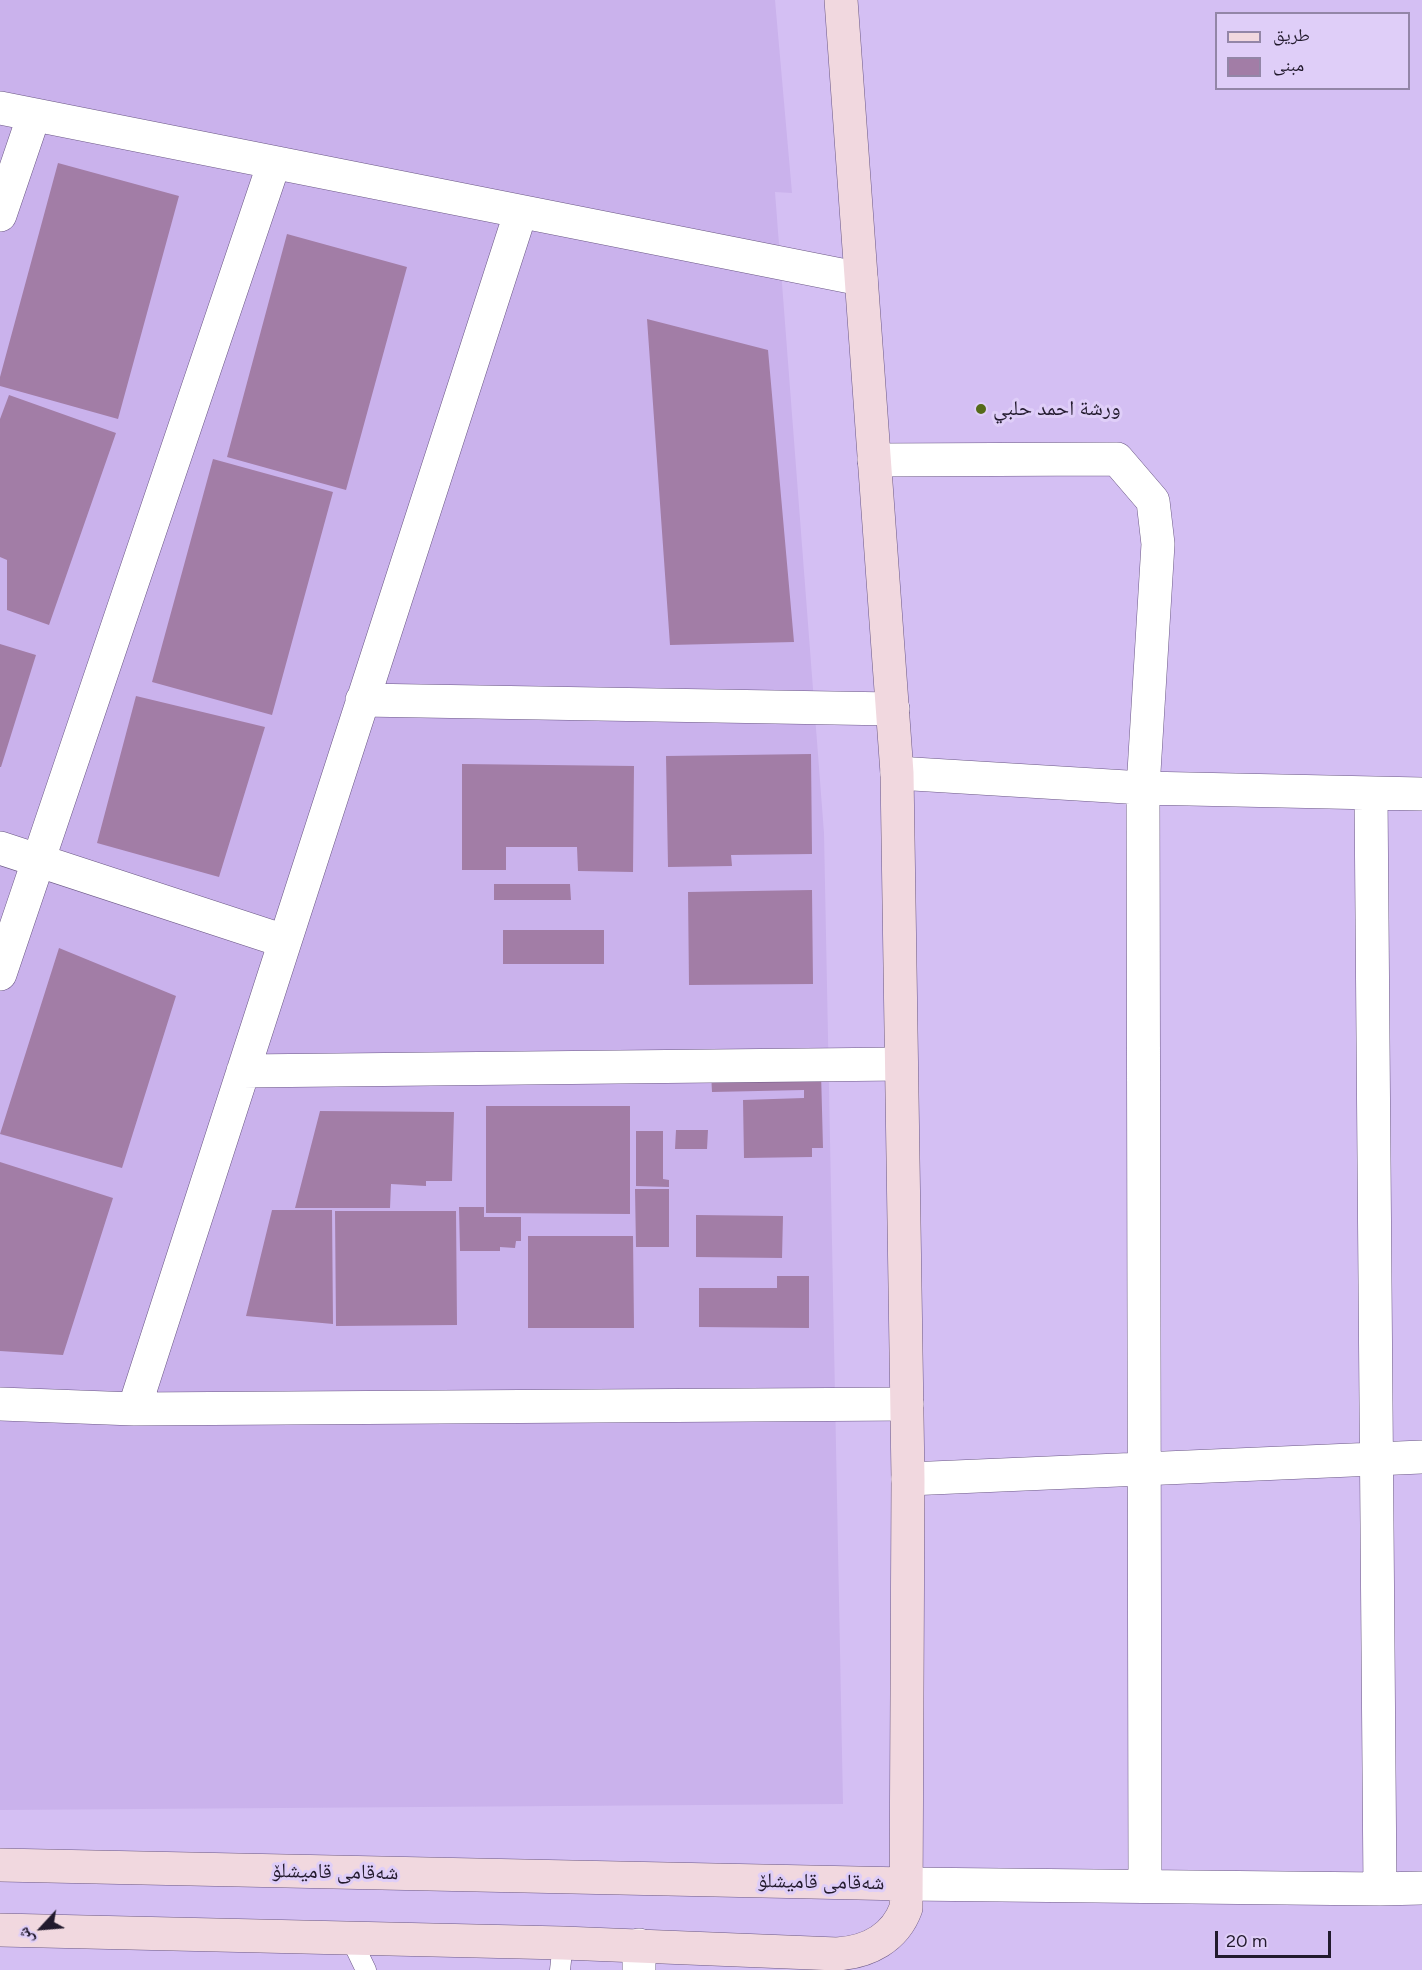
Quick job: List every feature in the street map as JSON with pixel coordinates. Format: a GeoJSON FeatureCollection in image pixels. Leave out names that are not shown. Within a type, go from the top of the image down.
{"type":"FeatureCollection","features":[{"type":"Feature","properties":{"kind":"street"},"geometry":{"type":"LineString","coordinates":[[841,0],[897,773],[908,1479],[906,1884],[1422,1888]]}},
{"type":"Feature","properties":{"kind":"street"},"geometry":{"type":"LineString","coordinates":[[0,108],[520,214],[861,279]]}},
{"type":"Feature","properties":{"kind":"street"},"geometry":{"type":"LineString","coordinates":[[0,215],[34,115]]}},
{"type":"Feature","properties":{"kind":"street"},"geometry":{"type":"LineString","coordinates":[[0,974],[274,164]]}},
{"type":"Feature","properties":{"kind":"street"},"geometry":{"type":"LineString","coordinates":[[134,1409],[520,214]]}},
{"type":"Feature","properties":{"kind":"street"},"geometry":{"type":"LineString","coordinates":[[874,460],[1117,459],[1153,501],[1158,544],[1143,788],[1145,1886]]}},
{"type":"Feature","properties":{"kind":"street"},"geometry":{"type":"LineString","coordinates":[[362,700],[892,709]]}},
{"type":"Feature","properties":{"kind":"street"},"geometry":{"type":"LineString","coordinates":[[897,773],[1143,788],[1422,794]]}},
{"type":"Feature","properties":{"kind":"street"},"geometry":{"type":"LineString","coordinates":[[1371,794],[1380,1888]]}},
{"type":"Feature","properties":{"kind":"street"},"geometry":{"type":"LineString","coordinates":[[0,848],[284,941]]}},
{"type":"Feature","properties":{"kind":"street"},"geometry":{"type":"LineString","coordinates":[[243,1071],[902,1064]]}},
{"type":"Feature","properties":{"kind":"street"},"geometry":{"type":"LineString","coordinates":[[0,1404],[134,1409],[907,1404]]}},
{"type":"Feature","properties":{"kind":"street"},"geometry":{"type":"LineString","coordinates":[[908,1479],[1422,1457]]}},
{"type":"Feature","properties":{"kind":"street","name":"شەقامی قامیشلۆ"},"geometry":{"type":"LineString","coordinates":[[0,1865],[906,1884],[906,1908],[900,1924],[887,1936],[856,1953],[561,1956],[351,1939],[0,1930]]}},
{"type":"Feature","properties":{"kind":"lane"},"geometry":{"type":"LineString","coordinates":[[351,1939],[366,1970]]}},
{"type":"Feature","properties":{"kind":"shaded area"},"geometry":{"type":"Polygon","coordinates":[[[0,0],[775,0],[792,193],[775,192],[824,833],[843,1804],[0,1810],[0,0]]]}},
{"type":"Feature","properties":{"kind":"building"},"geometry":{"type":"Polygon","coordinates":[[[58,163],[179,196],[118,419],[0,386],[0,377],[58,163]]]}},
{"type":"Feature","properties":{"kind":"building"},"geometry":{"type":"Polygon","coordinates":[[[287,234],[407,267],[346,490],[227,457],[287,234]]]}},
{"type":"Feature","properties":{"kind":"building"},"geometry":{"type":"Polygon","coordinates":[[[647,319],[768,350],[794,642],[670,645],[647,319]]]}},
{"type":"Feature","properties":{"kind":"building"},"geometry":{"type":"Polygon","coordinates":[[[9,395],[116,433],[49,625],[7,610],[7,560],[0,557],[0,419],[9,395]]]}},
{"type":"Feature","properties":{"kind":"building"},"geometry":{"type":"Polygon","coordinates":[[[213,459],[333,492],[272,715],[152,682],[213,459]]]}},
{"type":"Feature","properties":{"kind":"building"},"geometry":{"type":"Polygon","coordinates":[[[0,644],[36,655],[1,767],[0,767],[0,644]]]}},
{"type":"Feature","properties":{"kind":"building"},"geometry":{"type":"Polygon","coordinates":[[[136,696],[265,727],[219,877],[97,843],[136,696]]]}},
{"type":"Feature","properties":{"kind":"building"},"geometry":{"type":"Polygon","coordinates":[[[811,754],[812,854],[731,855],[732,866],[668,867],[666,756],[811,754]]]}},
{"type":"Feature","properties":{"kind":"building"},"geometry":{"type":"Polygon","coordinates":[[[462,764],[634,766],[633,872],[578,871],[577,847],[506,847],[506,870],[462,870],[462,764]]]}},
{"type":"Feature","properties":{"kind":"building"},"geometry":{"type":"Polygon","coordinates":[[[494,884],[570,884],[571,900],[494,900],[494,884]]]}},
{"type":"Feature","properties":{"kind":"building"},"geometry":{"type":"Polygon","coordinates":[[[812,890],[813,984],[689,985],[688,892],[812,890]]]}},
{"type":"Feature","properties":{"kind":"building"},"geometry":{"type":"Polygon","coordinates":[[[503,930],[604,930],[604,964],[503,964],[503,930]]]}},
{"type":"Feature","properties":{"kind":"building"},"geometry":{"type":"Polygon","coordinates":[[[59,948],[176,996],[122,1168],[0,1134],[59,948]]]}},
{"type":"Feature","properties":{"kind":"building"},"geometry":{"type":"Polygon","coordinates":[[[821,1072],[823,1148],[812,1148],[812,1157],[744,1158],[743,1100],[804,1098],[804,1090],[712,1092],[711,1073],[821,1072]]]}},
{"type":"Feature","properties":{"kind":"building"},"geometry":{"type":"Polygon","coordinates":[[[486,1106],[630,1106],[630,1214],[486,1213],[486,1106]]]}},
{"type":"Feature","properties":{"kind":"building"},"geometry":{"type":"Polygon","coordinates":[[[320,1111],[454,1112],[452,1181],[426,1181],[426,1186],[391,1184],[390,1208],[295,1208],[320,1111]]]}},
{"type":"Feature","properties":{"kind":"building"},"geometry":{"type":"Polygon","coordinates":[[[676,1130],[708,1130],[707,1149],[675,1149],[676,1130]]]}},
{"type":"Feature","properties":{"kind":"building"},"geometry":{"type":"Polygon","coordinates":[[[636,1131],[663,1131],[663,1179],[669,1180],[669,1187],[636,1186],[636,1131]]]}},
{"type":"Feature","properties":{"kind":"building"},"geometry":{"type":"Polygon","coordinates":[[[0,1162],[113,1198],[63,1355],[0,1351],[0,1162]]]}},
{"type":"Feature","properties":{"kind":"building"},"geometry":{"type":"Polygon","coordinates":[[[635,1189],[669,1189],[669,1247],[636,1247],[635,1189]]]}},
{"type":"Feature","properties":{"kind":"building"},"geometry":{"type":"Polygon","coordinates":[[[459,1207],[484,1207],[484,1217],[521,1217],[521,1241],[516,1241],[515,1248],[500,1247],[500,1251],[460,1251],[459,1207]]]}},
{"type":"Feature","properties":{"kind":"building"},"geometry":{"type":"Polygon","coordinates":[[[272,1210],[332,1210],[333,1324],[246,1316],[272,1210]]]}},
{"type":"Feature","properties":{"kind":"building"},"geometry":{"type":"Polygon","coordinates":[[[335,1211],[456,1211],[457,1325],[336,1326],[335,1211]]]}},
{"type":"Feature","properties":{"kind":"building"},"geometry":{"type":"Polygon","coordinates":[[[696,1215],[783,1216],[782,1258],[696,1257],[696,1215]]]}},
{"type":"Feature","properties":{"kind":"building"},"geometry":{"type":"Polygon","coordinates":[[[528,1236],[633,1236],[634,1328],[528,1328],[528,1236]]]}},
{"type":"Feature","properties":{"kind":"building"},"geometry":{"type":"Polygon","coordinates":[[[777,1276],[809,1276],[809,1328],[699,1327],[699,1288],[777,1288],[777,1276]]]}},
{"type":"Feature","properties":{"kind":"place","name":"ورشة احمد حلبي"},"geometry":{"type":"Point","coordinates":[981,409]}}]}
